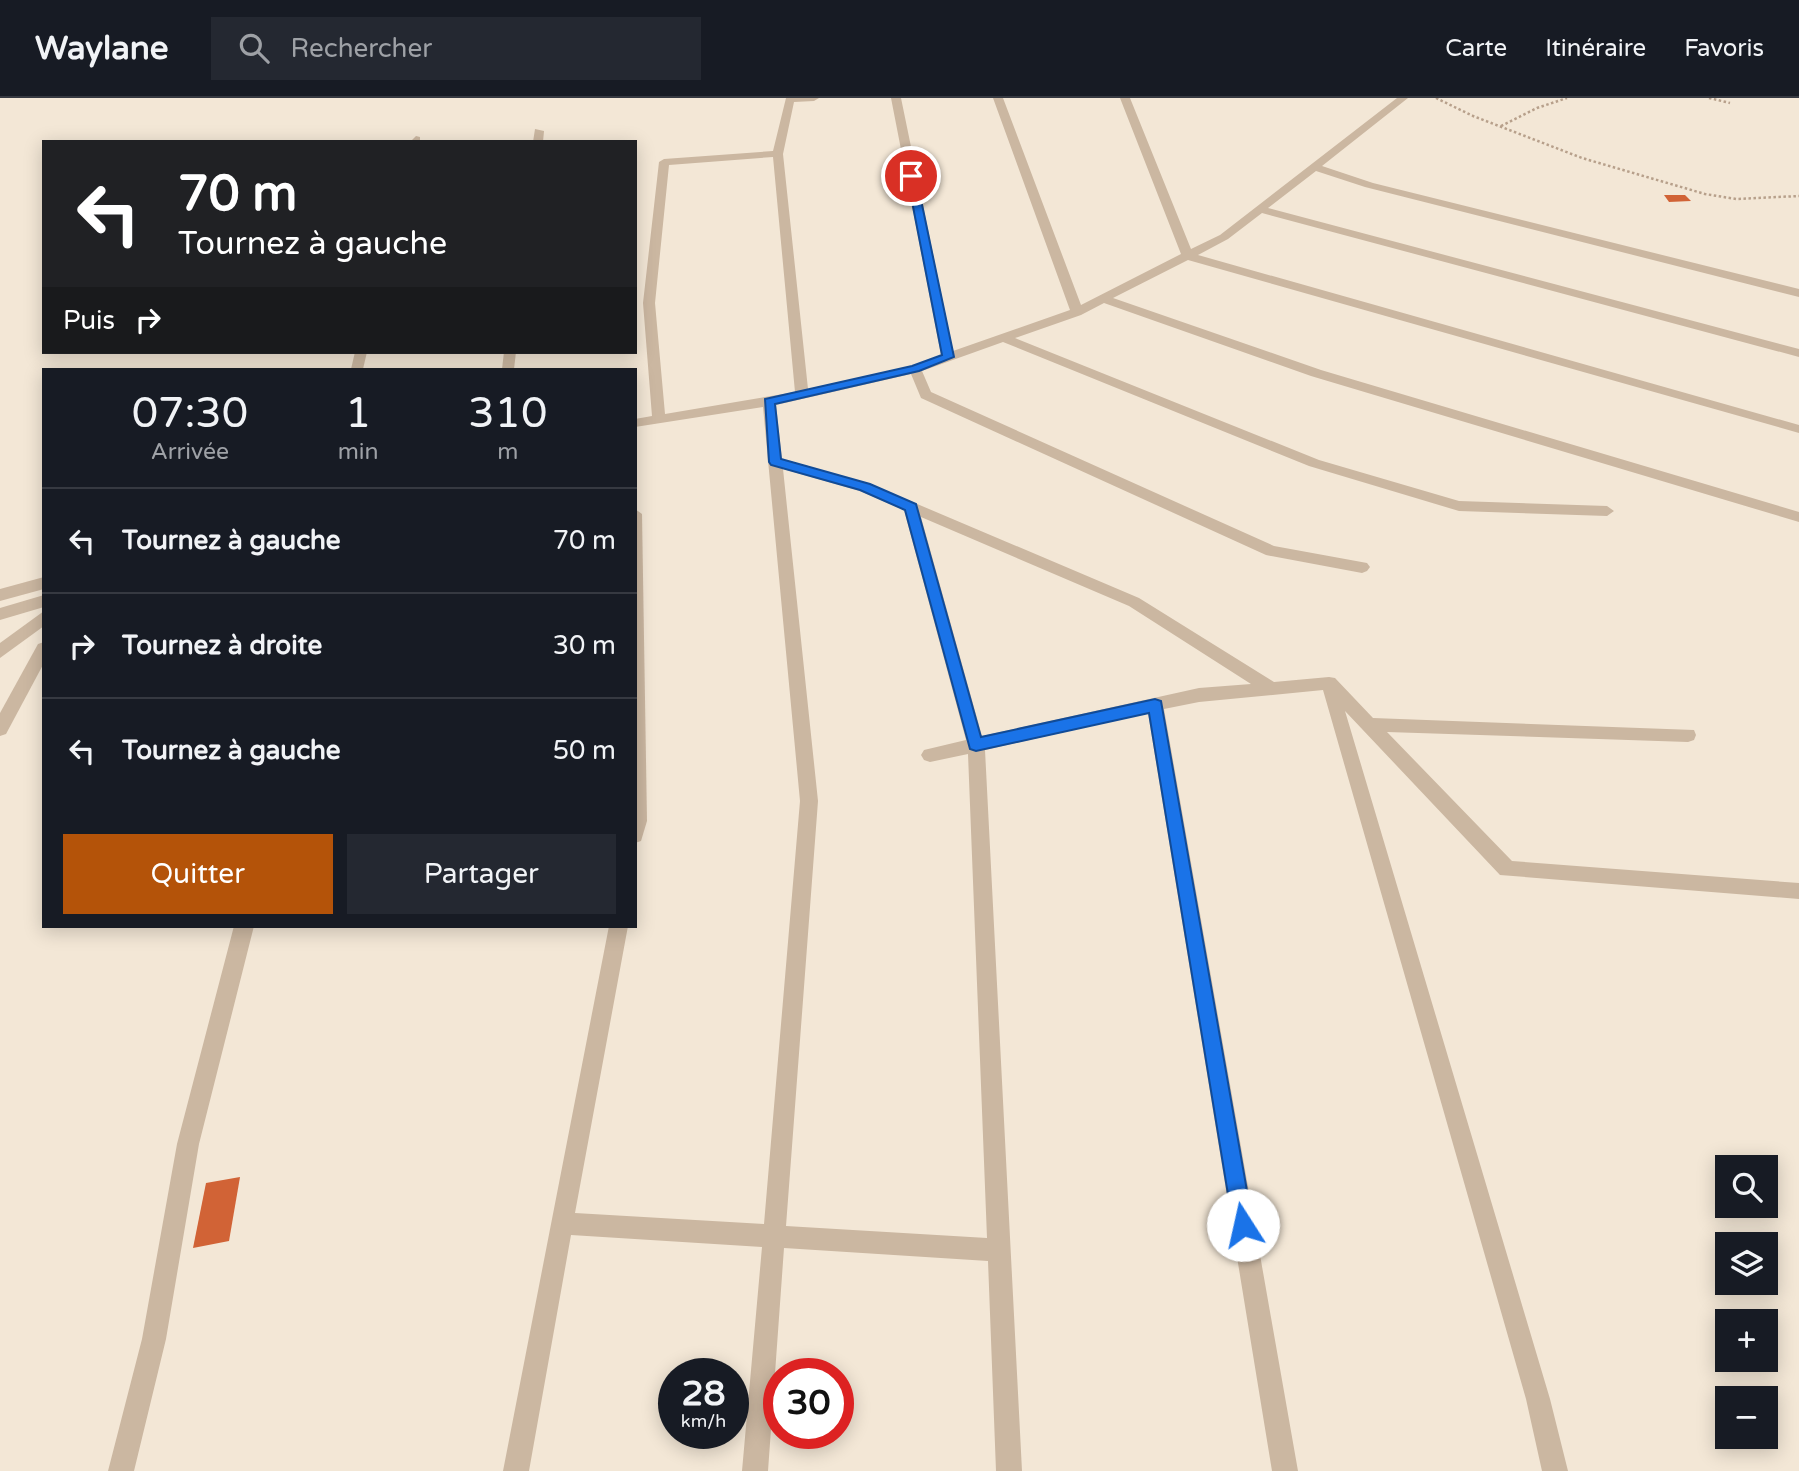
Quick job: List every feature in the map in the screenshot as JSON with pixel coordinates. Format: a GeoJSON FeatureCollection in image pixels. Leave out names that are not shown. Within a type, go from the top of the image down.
{"type":"FeatureCollection","features":[{"type":"Feature","properties":{"kind":"street"},"geometry":{"type":"LineString","coordinates":[[802,395],[778,154],[790,99],[814,98]]}},
{"type":"Feature","properties":{"kind":"street"},"geometry":{"type":"LineString","coordinates":[[896,98],[948,357]]}},
{"type":"Feature","properties":{"kind":"street"},"geometry":{"type":"LineString","coordinates":[[998,98],[1077,313]]}},
{"type":"Feature","properties":{"kind":"street"},"geometry":{"type":"LineString","coordinates":[[1125,98],[1188,256]]}},
{"type":"Feature","properties":{"kind":"street"},"geometry":{"type":"LineString","coordinates":[[637,423],[802,395],[915,369],[1077,313],[1224,237],[1403,98]]}},
{"type":"Feature","properties":{"kind":"street"},"geometry":{"type":"LineString","coordinates":[[659,419],[649,303],[664,162],[778,154]]}},
{"type":"Feature","properties":{"kind":"street"},"geometry":{"type":"LineString","coordinates":[[1314,167],[1369,185],[1799,293]]}},
{"type":"Feature","properties":{"kind":"street"},"geometry":{"type":"LineString","coordinates":[[1260,209],[1799,353]]}},
{"type":"Feature","properties":{"kind":"street"},"geometry":{"type":"LineString","coordinates":[[1188,256],[1799,429]]}},
{"type":"Feature","properties":{"kind":"street"},"geometry":{"type":"LineString","coordinates":[[1103,299],[1316,373],[1799,517]]}},
{"type":"Feature","properties":{"kind":"street"},"geometry":{"type":"LineString","coordinates":[[1004,338],[1314,463],[1459,506],[1607,511]]}},
{"type":"Feature","properties":{"kind":"street"},"geometry":{"type":"LineString","coordinates":[[915,369],[926,395],[1271,551],[1362,566]]}},
{"type":"Feature","properties":{"kind":"street"},"geometry":{"type":"LineString","coordinates":[[755,1471],[809,801],[769,401]]}},
{"type":"Feature","properties":{"kind":"street"},"geometry":{"type":"LineString","coordinates":[[775,462],[865,487],[1134,602],[1271,688]]}},
{"type":"Feature","properties":{"kind":"street"},"geometry":{"type":"LineString","coordinates":[[911,507],[976,745],[1009,1471]]}},
{"type":"Feature","properties":{"kind":"street"},"geometry":{"type":"LineString","coordinates":[[0,595],[42,584]]}},
{"type":"Feature","properties":{"kind":"street"},"geometry":{"type":"LineString","coordinates":[[0,614],[42,602]]}},
{"type":"Feature","properties":{"kind":"street"},"geometry":{"type":"LineString","coordinates":[[0,652],[42,619]]}},
{"type":"Feature","properties":{"kind":"street"},"geometry":{"type":"LineString","coordinates":[[0,729],[42,652]]}},
{"type":"Feature","properties":{"kind":"street"},"geometry":{"type":"LineString","coordinates":[[930,755],[1199,695],[1329,683]]}},
{"type":"Feature","properties":{"kind":"street"},"geometry":{"type":"LineString","coordinates":[[1329,683],[1507,869],[1799,891]]}},
{"type":"Feature","properties":{"kind":"street"},"geometry":{"type":"LineString","coordinates":[[1329,683],[1538,1399],[1556,1471]]}},
{"type":"Feature","properties":{"kind":"street"},"geometry":{"type":"LineString","coordinates":[[1155,705],[1285,1471]]}},
{"type":"Feature","properties":{"kind":"street"},"geometry":{"type":"LineString","coordinates":[[637,719],[637,826]]}},
{"type":"Feature","properties":{"kind":"street"},"geometry":{"type":"LineString","coordinates":[[1368,725],[1688,735]]}},
{"type":"Feature","properties":{"kind":"street"},"geometry":{"type":"LineString","coordinates":[[121,1471],[154,1339],[188,1144],[243,928]]}},
{"type":"Feature","properties":{"kind":"street"},"geometry":{"type":"LineString","coordinates":[[516,1471],[618,928]]}},
{"type":"Feature","properties":{"kind":"street"},"geometry":{"type":"LineString","coordinates":[[562,1223],[999,1250]]}},
{"type":"Feature","properties":{"kind":"path"},"geometry":{"type":"LineString","coordinates":[[1436,98],[1582,158],[1705,194],[1736,199],[1799,196]]}},
{"type":"Feature","properties":{"kind":"path"},"geometry":{"type":"LineString","coordinates":[[1501,126],[1537,108],[1567,98]]}},
{"type":"Feature","properties":{"kind":"path"},"geometry":{"type":"LineString","coordinates":[[1709,98],[1730,103]]}},
{"type":"Feature","properties":{"kind":"building"},"geometry":{"type":"Polygon","coordinates":[[[1664,195],[1685,195],[1691,201],[1669,202],[1664,195]]]}},
{"type":"Feature","properties":{"kind":"building"},"geometry":{"type":"Polygon","coordinates":[[[240,1177],[229,1241],[193,1248],[206,1183],[240,1177]]]}},
{"type":"Feature","properties":{"kind":"route"},"geometry":{"type":"LineString","coordinates":[[911,176],[948,357],[915,369],[769,401],[775,462],[865,487],[911,507],[976,745],[1155,705],[1243,1225]]}}]}
